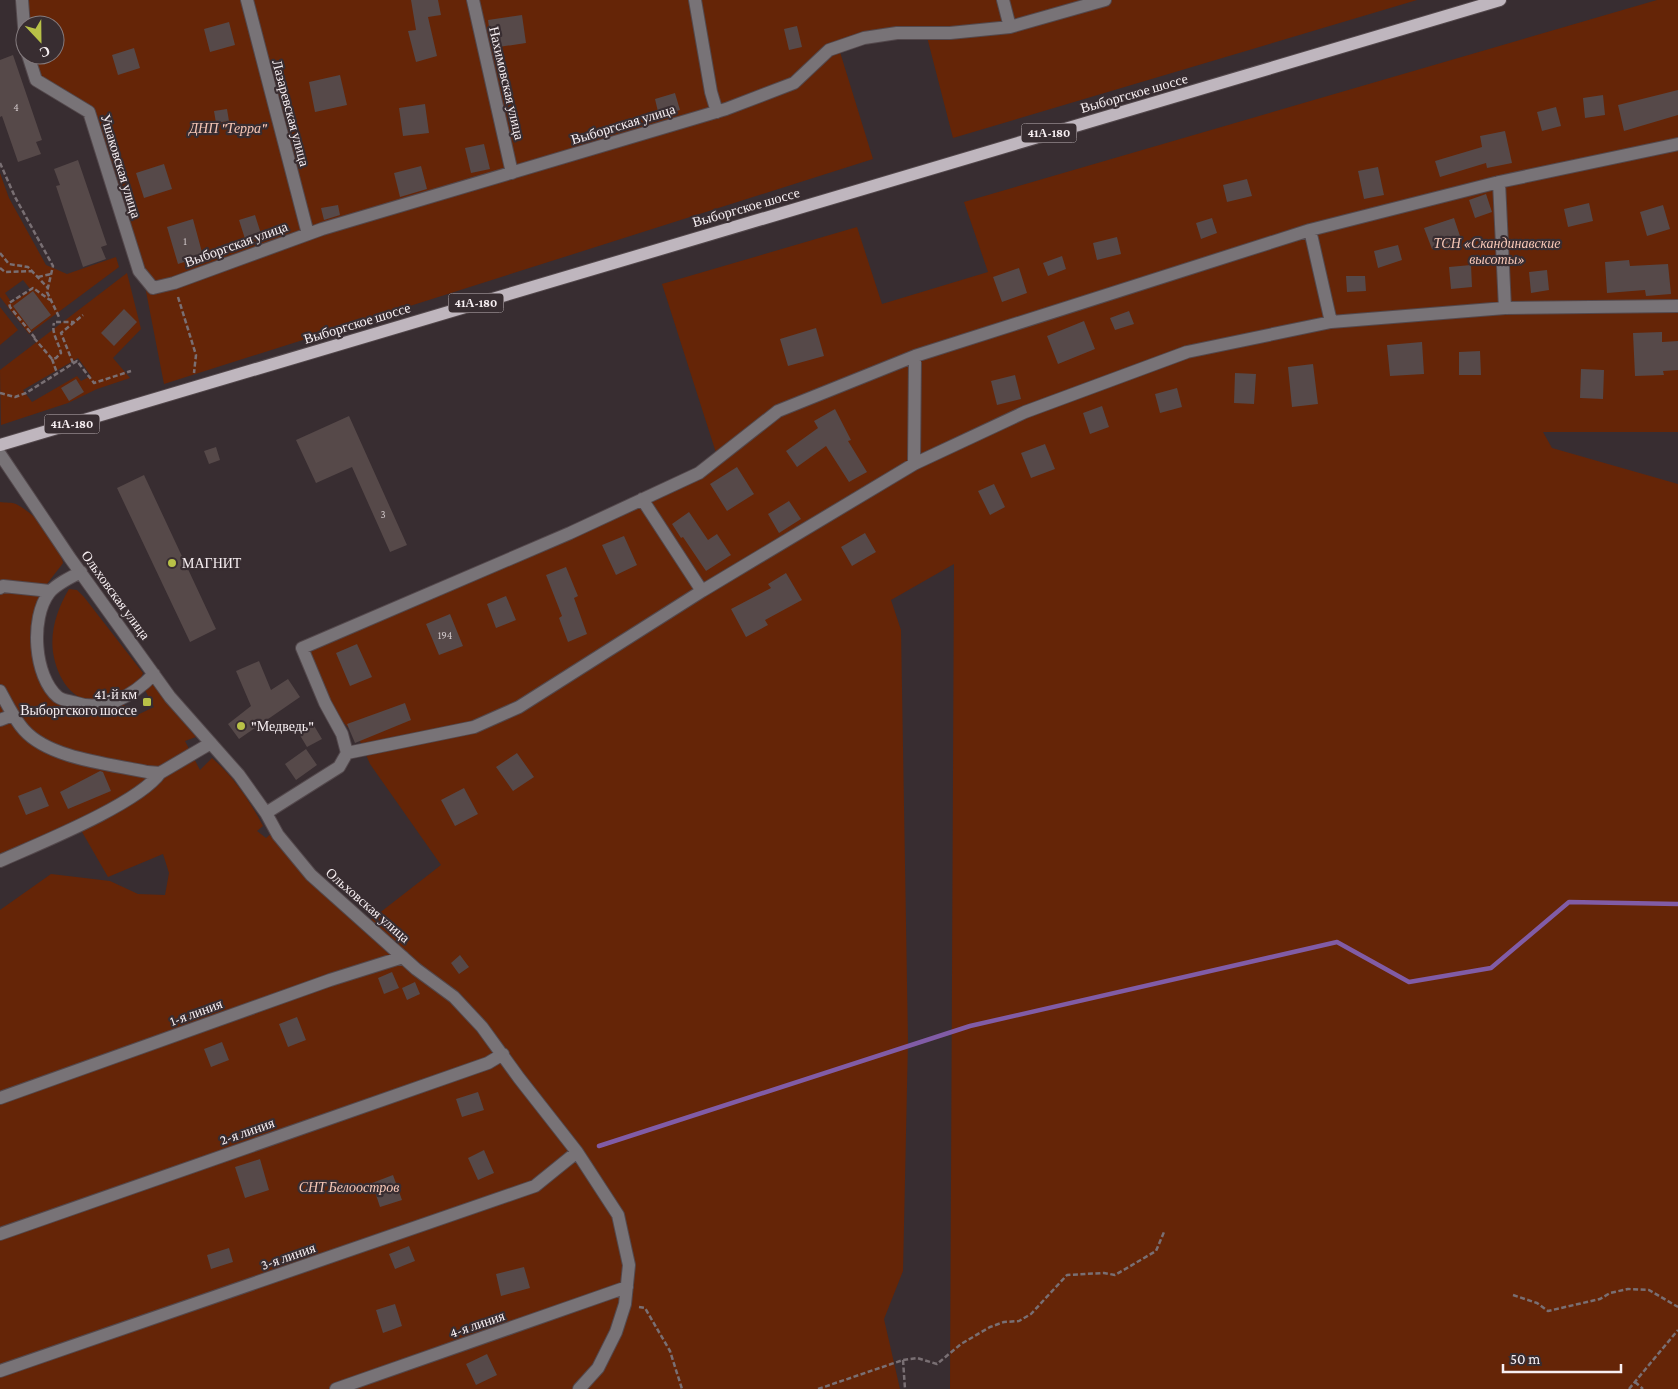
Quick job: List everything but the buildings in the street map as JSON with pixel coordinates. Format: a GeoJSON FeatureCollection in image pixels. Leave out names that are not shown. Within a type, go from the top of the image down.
{"type":"FeatureCollection","features":[{"type":"Feature","properties":{"kind":"main road","name":"Выборгское шоссе"},"geometry":{"type":"LineString","coordinates":[[0,445],[1500,0]]}},
{"type":"Feature","properties":{"kind":"street"},"geometry":{"type":"LineString","coordinates":[[22,0],[23,15]]}},
{"type":"Feature","properties":{"kind":"street","name":"Лазаревская улица"},"geometry":{"type":"LineString","coordinates":[[247,0],[308,234]]}},
{"type":"Feature","properties":{"kind":"street","name":"Нахимовская улица"},"geometry":{"type":"LineString","coordinates":[[472,0],[512,173]]}},
{"type":"Feature","properties":{"kind":"street"},"geometry":{"type":"LineString","coordinates":[[696,0],[711,92],[717,112]]}},
{"type":"Feature","properties":{"kind":"street"},"geometry":{"type":"LineString","coordinates":[[1003,0],[1010,27]]}},
{"type":"Feature","properties":{"kind":"street","name":"Выборгская улица"},"geometry":{"type":"LineString","coordinates":[[148,282],[153,288],[174,283],[308,234],[717,112],[794,83],[829,50],[864,38],[896,33],[950,33],[1010,27],[1105,0]]}},
{"type":"Feature","properties":{"kind":"street","name":"Ушаковская улица"},"geometry":{"type":"LineString","coordinates":[[31,65],[36,80],[89,112],[139,272],[148,282]]}},
{"type":"Feature","properties":{"kind":"street"},"geometry":{"type":"LineString","coordinates":[[266,813],[339,767],[347,753],[342,734],[325,703],[302,648],[699,473],[778,411],[915,356],[1310,230],[1499,182],[1678,144]]}},
{"type":"Feature","properties":{"kind":"street"},"geometry":{"type":"LineString","coordinates":[[1499,182],[1505,308]]}},
{"type":"Feature","properties":{"kind":"street"},"geometry":{"type":"LineString","coordinates":[[1310,230],[1331,322]]}},
{"type":"Feature","properties":{"kind":"street"},"geometry":{"type":"LineString","coordinates":[[347,753],[474,727],[519,707],[702,591],[914,464],[1025,412],[1187,352],[1331,322],[1505,308],[1678,306]]}},
{"type":"Feature","properties":{"kind":"street"},"geometry":{"type":"LineString","coordinates":[[914,464],[915,356]]}},
{"type":"Feature","properties":{"kind":"street","name":"Ольховская улица"},"geometry":{"type":"LineString","coordinates":[[0,454],[170,697],[239,775],[266,813],[276,834],[311,875],[403,957],[454,997],[482,1027],[577,1152],[618,1215],[630,1265],[626,1304],[616,1332],[598,1368],[579,1389]]}},
{"type":"Feature","properties":{"kind":"street"},"geometry":{"type":"LineString","coordinates":[[642,499],[702,591]]}},
{"type":"Feature","properties":{"kind":"street"},"geometry":{"type":"LineString","coordinates":[[81,572],[50,591],[42,605],[38,618],[38,656],[48,682],[59,698],[84,706],[107,705],[139,690],[154,674]]}},
{"type":"Feature","properties":{"kind":"street"},"geometry":{"type":"LineString","coordinates":[[0,588],[3,586],[50,591]]}},
{"type":"Feature","properties":{"kind":"street"},"geometry":{"type":"LineString","coordinates":[[0,691],[25,732],[43,745],[60,753],[147,772],[160,773]]}},
{"type":"Feature","properties":{"kind":"street"},"geometry":{"type":"LineString","coordinates":[[0,720],[13,715]]}},
{"type":"Feature","properties":{"kind":"street"},"geometry":{"type":"LineString","coordinates":[[0,861],[78,825],[130,798],[156,779],[160,773],[211,743]]}},
{"type":"Feature","properties":{"kind":"street","name":"1-я линия"},"geometry":{"type":"LineString","coordinates":[[0,1098],[330,980],[403,957]]}},
{"type":"Feature","properties":{"kind":"street","name":"2-я линия"},"geometry":{"type":"LineString","coordinates":[[0,1234],[488,1062],[503,1054]]}},
{"type":"Feature","properties":{"kind":"street","name":"3-я линия"},"geometry":{"type":"LineString","coordinates":[[0,1371],[534,1186],[577,1152]]}},
{"type":"Feature","properties":{"kind":"street","name":"4-я линия"},"geometry":{"type":"LineString","coordinates":[[336,1389],[627,1287]]}},
{"type":"Feature","properties":{"kind":"path"},"geometry":{"type":"LineString","coordinates":[[0,163],[15,197],[50,257],[53,266],[48,288],[51,301],[60,319]]}},
{"type":"Feature","properties":{"kind":"path"},"geometry":{"type":"LineString","coordinates":[[0,253],[8,264],[25,266],[32,271],[48,288]]}},
{"type":"Feature","properties":{"kind":"path"},"geometry":{"type":"LineString","coordinates":[[0,268],[5,272],[32,271]]}},
{"type":"Feature","properties":{"kind":"path"},"geometry":{"type":"LineString","coordinates":[[38,277],[51,274]]}},
{"type":"Feature","properties":{"kind":"path"},"geometry":{"type":"LineString","coordinates":[[174,283],[196,355],[193,379]]}},
{"type":"Feature","properties":{"kind":"path"},"geometry":{"type":"LineString","coordinates":[[51,301],[33,288],[9,303],[10,307],[52,359],[58,373]]}},
{"type":"Feature","properties":{"kind":"path"},"geometry":{"type":"LineString","coordinates":[[74,363],[60,333],[83,315]]}},
{"type":"Feature","properties":{"kind":"path"},"geometry":{"type":"LineString","coordinates":[[52,359],[61,353],[59,342],[54,334],[55,323],[74,322]]}},
{"type":"Feature","properties":{"kind":"path"},"geometry":{"type":"LineString","coordinates":[[0,393],[15,397],[26,393],[77,361],[94,383],[131,371]]}},
{"type":"Feature","properties":{"kind":"path"},"geometry":{"type":"LineString","coordinates":[[818,1389],[903,1360],[917,1358],[937,1364],[961,1344],[990,1328],[1004,1322],[1019,1321],[1031,1314],[1067,1275],[1104,1273],[1115,1275],[1127,1270],[1156,1251],[1164,1232]]}},
{"type":"Feature","properties":{"kind":"path"},"geometry":{"type":"LineString","coordinates":[[1513,1295],[1537,1303],[1548,1311],[1600,1299],[1610,1293],[1639,1289],[1649,1290],[1678,1307]]}},
{"type":"Feature","properties":{"kind":"path"},"geometry":{"type":"LineString","coordinates":[[626,1304],[645,1308],[670,1351],[682,1389]]}},
{"type":"Feature","properties":{"kind":"path"},"geometry":{"type":"LineString","coordinates":[[1629,1389],[1678,1330]]}},
{"type":"Feature","properties":{"kind":"path"},"geometry":{"type":"LineString","coordinates":[[903,1360],[905,1389]]}},
{"type":"Feature","properties":{"kind":"path"},"geometry":{"type":"LineString","coordinates":[[1635,1382],[1643,1389]]}},
{"type":"Feature","properties":{"kind":"green space","name":"ДНП \"Терра\""},"geometry":{"type":"Polygon","coordinates":[[[22,0],[1417,0],[953,138],[927,37],[890,34],[840,52],[873,159],[164,384],[143,276],[89,112],[36,80],[31,65],[65,65],[65,15],[24,15],[22,0]]]}},
{"type":"Feature","properties":{"kind":"green space"},"geometry":{"type":"Polygon","coordinates":[[[1657,0],[1678,0],[1678,432],[1543,432],[1552,448],[1678,484],[1678,1389],[950,1389],[954,564],[891,600],[901,630],[908,1041],[903,1271],[884,1319],[900,1389],[0,1389],[0,910],[51,874],[110,881],[138,894],[165,895],[169,873],[163,854],[108,877],[78,825],[0,861],[0,502],[16,504],[31,514],[52,537],[61,555],[63,563],[41,594],[31,625],[32,652],[35,664],[40,677],[55,700],[121,701],[133,717],[154,707],[144,688],[152,684],[196,737],[185,741],[200,770],[212,758],[220,765],[241,790],[258,817],[263,826],[257,831],[266,838],[272,833],[364,925],[441,865],[370,764],[359,739],[325,703],[302,648],[718,459],[662,284],[857,227],[882,304],[988,272],[964,202],[1657,0]]]}},
{"type":"Feature","properties":{"kind":"green space"},"geometry":{"type":"Polygon","coordinates":[[[0,173],[9,198],[46,265],[67,274],[116,257],[119,267],[29,334],[0,297],[0,173]],[[23,280],[5,293],[12,303],[31,290],[23,280]]]}},
{"type":"Feature","properties":{"kind":"green space"},"geometry":{"type":"Polygon","coordinates":[[[127,273],[141,329],[113,358],[130,378],[97,389],[68,403],[1,425],[0,370],[127,273]],[[78,358],[23,390],[32,402],[77,376],[81,381],[91,376],[78,358]]]}},
{"type":"Feature","properties":{"kind":"green space"},"geometry":{"type":"Polygon","coordinates":[[[0,307],[18,330],[0,345],[0,307]]]}},
{"type":"Feature","properties":{"kind":"green space"},"geometry":{"type":"Polygon","coordinates":[[[69,589],[77,590],[84,597],[143,673],[134,687],[106,700],[95,702],[75,694],[67,686],[56,665],[52,644],[58,611],[69,589]]]}},
{"type":"Feature","properties":{"kind":"waterway"},"geometry":{"type":"LineString","coordinates":[[599,1146],[970,1026],[1337,942],[1409,982],[1491,968],[1569,902],[1678,904]]}},
{"type":"Feature","properties":{"kind":"place","name":"МАГНИТ"},"geometry":{"type":"Point","coordinates":[172,563]}},
{"type":"Feature","properties":{"kind":"place","name":"41-й км Выборгского шоссе"},"geometry":{"type":"Point","coordinates":[147,702]}},
{"type":"Feature","properties":{"kind":"place","name":"\"Медведь\""},"geometry":{"type":"Point","coordinates":[241,726]}},
{"type":"Feature","properties":{"kind":"park label","name":"ТСН «Скандинавские высоты»"},"geometry":{"type":"Point","coordinates":[1497,252]}},
{"type":"Feature","properties":{"kind":"park label","name":"СНТ Белоостров"},"geometry":{"type":"Point","coordinates":[349,1187]}}]}
